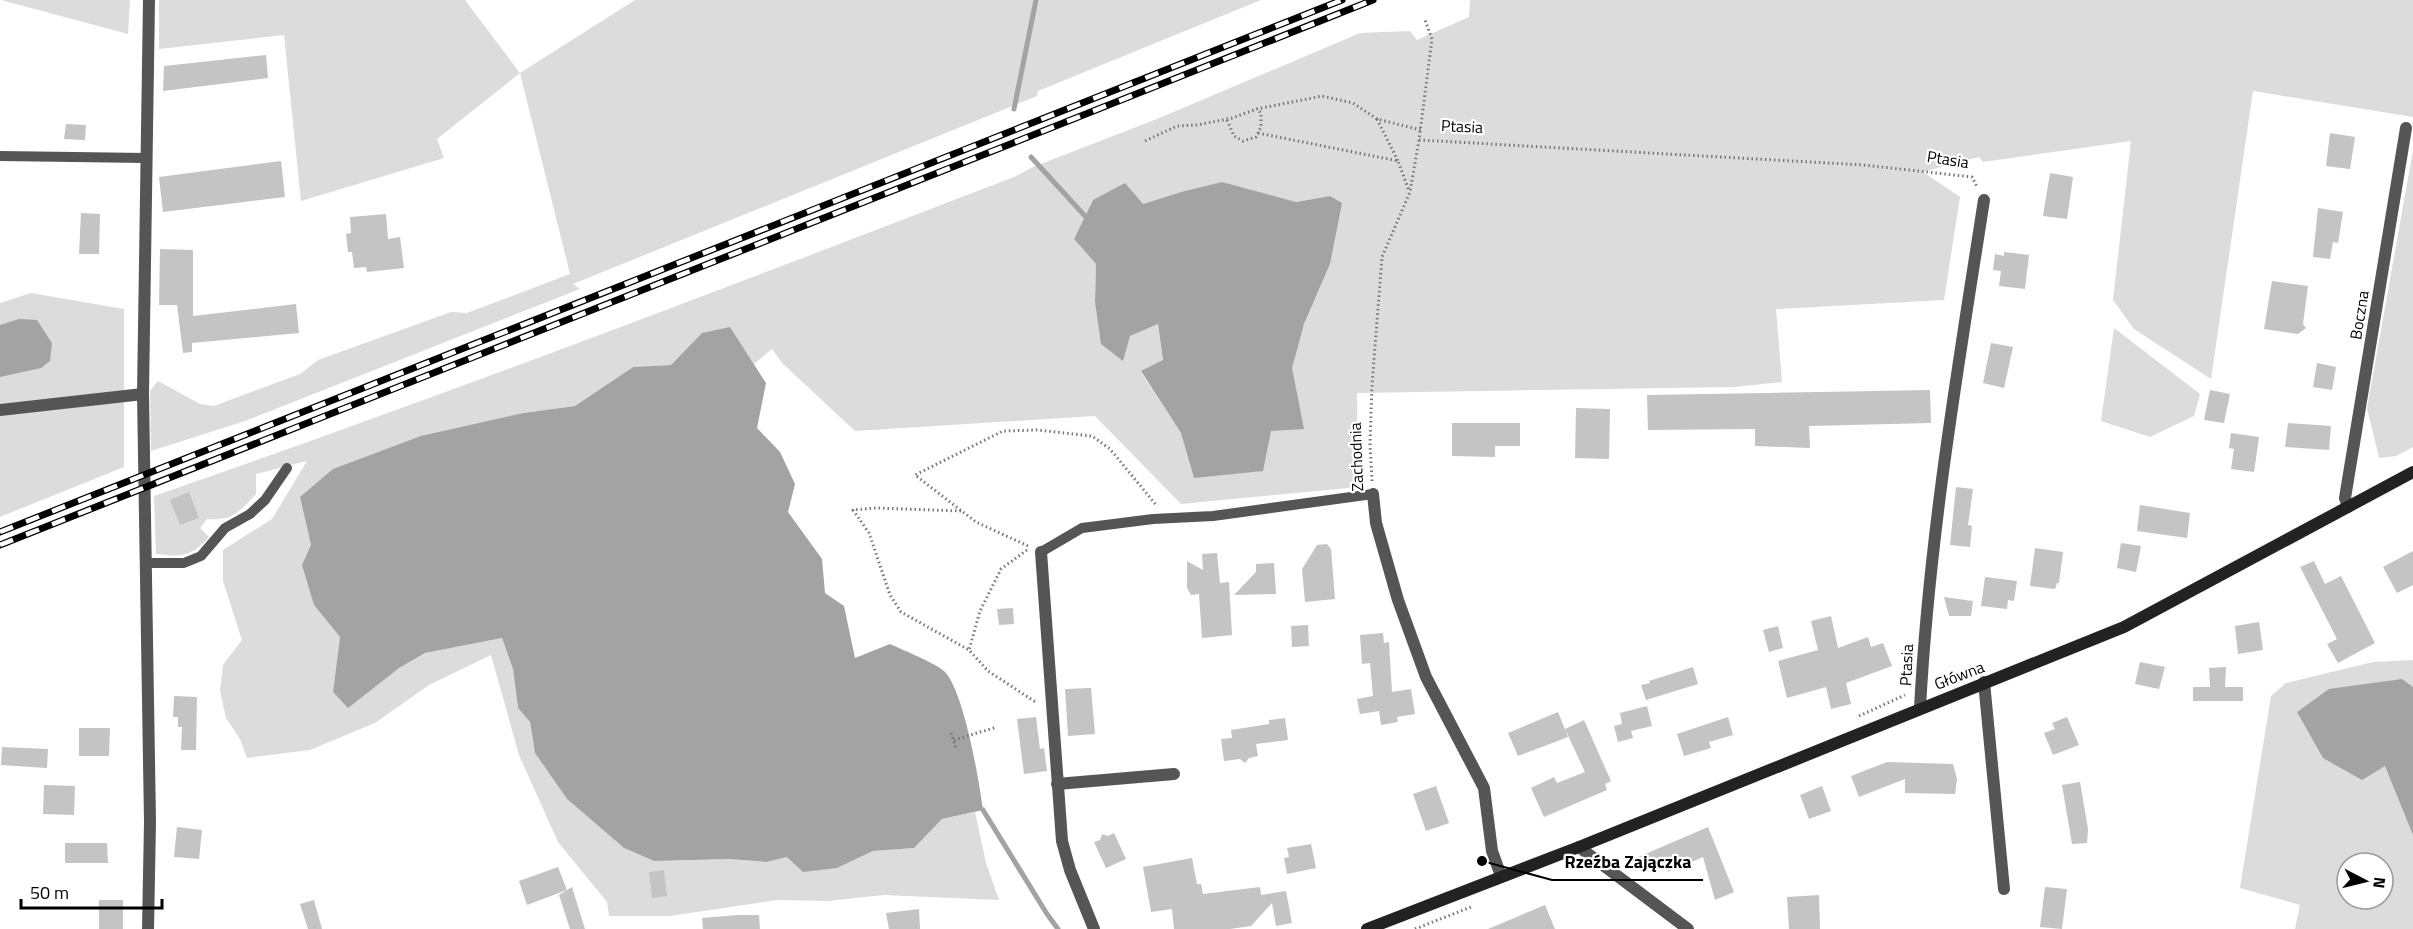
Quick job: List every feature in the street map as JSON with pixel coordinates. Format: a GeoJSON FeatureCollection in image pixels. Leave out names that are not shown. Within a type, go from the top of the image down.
{"type":"FeatureCollection","features":[{"type":"Feature","properties":{"kind":"main road","name":"Główna"},"geometry":{"type":"LineString","coordinates":[[1367,929],[1579,847],[2124,627],[2413,472]]}},
{"type":"Feature","properties":{"kind":"street"},"geometry":{"type":"LineString","coordinates":[[148,929],[150,822],[143,394],[149,0]]}},
{"type":"Feature","properties":{"kind":"street","name":"Boczna"},"geometry":{"type":"LineString","coordinates":[[2348,507],[2345,498],[2406,128]]}},
{"type":"Feature","properties":{"kind":"street","name":"Ptasia"},"geometry":{"type":"LineString","coordinates":[[1920,708],[1922,658],[1944,471],[1984,200]]}},
{"type":"Feature","properties":{"kind":"street"},"geometry":{"type":"LineString","coordinates":[[0,410],[143,394]]}},
{"type":"Feature","properties":{"kind":"street","name":"Zachodnia"},"geometry":{"type":"LineString","coordinates":[[1373,494],[1376,523],[1398,600],[1426,677],[1484,788],[1492,851],[1501,876]]}},
{"type":"Feature","properties":{"kind":"street"},"geometry":{"type":"LineString","coordinates":[[1041,552],[1062,841],[1070,870],[1094,929]]}},
{"type":"Feature","properties":{"kind":"street"},"geometry":{"type":"LineString","coordinates":[[1984,682],[2004,889]]}},
{"type":"Feature","properties":{"kind":"street"},"geometry":{"type":"LineString","coordinates":[[1057,784],[1174,774]]}},
{"type":"Feature","properties":{"kind":"street"},"geometry":{"type":"LineString","coordinates":[[1579,847],[1688,929]]}},
{"type":"Feature","properties":{"kind":"lane"},"geometry":{"type":"LineString","coordinates":[[0,156],[146,158]]}},
{"type":"Feature","properties":{"kind":"lane"},"geometry":{"type":"LineString","coordinates":[[145,563],[184,563],[201,556],[225,528],[250,514],[265,500],[287,468]]}},
{"type":"Feature","properties":{"kind":"lane"},"geometry":{"type":"LineString","coordinates":[[1041,552],[1082,528],[1168,518],[1214,516],[1373,494]]}},
{"type":"Feature","properties":{"kind":"path","name":"Zachodnia"},"geometry":{"type":"LineString","coordinates":[[1373,494],[1370,444],[1372,385],[1382,257],[1410,192],[1421,130],[1432,39],[1425,20]]}},
{"type":"Feature","properties":{"kind":"path"},"geometry":{"type":"LineString","coordinates":[[1145,141],[1177,126],[1227,119],[1257,108],[1322,96],[1353,103],[1377,119],[1421,130]]}},
{"type":"Feature","properties":{"kind":"path"},"geometry":{"type":"LineString","coordinates":[[1227,119],[1234,136],[1243,141],[1256,137],[1261,127],[1261,112],[1257,108]]}},
{"type":"Feature","properties":{"kind":"path"},"geometry":{"type":"LineString","coordinates":[[1377,119],[1398,160],[1410,192]]}},
{"type":"Feature","properties":{"kind":"path"},"geometry":{"type":"LineString","coordinates":[[1258,134],[1398,160]]}},
{"type":"Feature","properties":{"kind":"path","name":"Ptasia"},"geometry":{"type":"LineString","coordinates":[[1419,140],[1864,165],[1972,177],[1984,200]]}},
{"type":"Feature","properties":{"kind":"path"},"geometry":{"type":"LineString","coordinates":[[969,650],[980,611],[1001,569],[1031,547],[976,522],[915,475],[1004,432],[1037,430],[1092,436],[1110,449],[1168,518]]}},
{"type":"Feature","properties":{"kind":"path"},"geometry":{"type":"LineString","coordinates":[[963,512],[877,508],[853,510],[869,533],[890,595],[901,612],[969,650],[987,671],[1040,704],[1052,707]]}},
{"type":"Feature","properties":{"kind":"path"},"geometry":{"type":"LineString","coordinates":[[1856,718],[1921,687]]}},
{"type":"Feature","properties":{"kind":"path"},"geometry":{"type":"LineString","coordinates":[[954,740],[997,727]]}},
{"type":"Feature","properties":{"kind":"path"},"geometry":{"type":"LineString","coordinates":[[951,733],[956,748]]}},
{"type":"Feature","properties":{"kind":"shaded area"},"geometry":{"type":"Polygon","coordinates":[[[1,0],[130,0],[128,34],[1,0]]]}},
{"type":"Feature","properties":{"kind":"shaded area"},"geometry":{"type":"Polygon","coordinates":[[[159,0],[465,0],[520,73],[437,139],[444,158],[301,201],[284,35],[159,49],[159,0]]]}},
{"type":"Feature","properties":{"kind":"shaded area"},"geometry":{"type":"Polygon","coordinates":[[[635,0],[1261,0],[1038,91],[1037,96],[573,284],[580,289],[245,421],[151,451],[150,391],[158,381],[200,404],[214,406],[300,374],[318,360],[451,312],[467,313],[570,274],[520,73],[635,0]]]}},
{"type":"Feature","properties":{"kind":"shaded area"},"geometry":{"type":"Polygon","coordinates":[[[1470,0],[2413,0],[2413,117],[2253,91],[2211,379],[2134,329],[2113,300],[2131,141],[1983,162],[1979,157],[1923,172],[1960,197],[1944,300],[1776,309],[1782,382],[1734,387],[1357,393],[1358,487],[1181,504],[1095,416],[855,431],[782,363],[772,349],[754,364],[730,328],[702,333],[671,365],[633,367],[575,406],[523,413],[493,421],[300,497],[311,545],[314,605],[340,637],[333,692],[399,668],[425,653],[502,638],[513,669],[518,708],[530,722],[535,753],[567,799],[624,848],[654,861],[731,859],[766,862],[787,857],[837,868],[873,851],[914,848],[942,819],[975,812],[986,863],[999,900],[884,895],[828,901],[777,900],[670,916],[609,916],[607,902],[558,842],[519,755],[491,655],[429,685],[375,723],[310,750],[247,758],[240,739],[226,718],[220,691],[223,665],[242,640],[223,581],[223,550],[272,519],[307,461],[256,474],[256,494],[235,514],[229,517],[207,519],[200,528],[209,537],[197,549],[186,554],[156,554],[154,496],[478,380],[1014,177],[1033,167],[1157,119],[1360,33],[1410,31],[1417,40],[1469,17],[1470,0]],[[1181,192],[1143,204],[1093,200],[1074,239],[1096,264],[1095,302],[1130,336],[1158,324],[1163,361],[1141,372],[1181,433],[1194,477],[1271,431],[1304,324],[1330,264],[1330,196],[1296,202],[1263,194],[1181,192]]]}},
{"type":"Feature","properties":{"kind":"shaded area"},"geometry":{"type":"Polygon","coordinates":[[[2413,150],[2413,447],[2396,456],[2379,458],[2367,408],[2413,150]]]}},
{"type":"Feature","properties":{"kind":"shaded area"},"geometry":{"type":"Polygon","coordinates":[[[1222,182],[1296,202],[1330,196],[1342,203],[1330,264],[1304,324],[1292,368],[1304,429],[1271,431],[1263,471],[1194,478],[1181,433],[1141,371],[1163,360],[1158,324],[1130,336],[1123,361],[1101,344],[1095,302],[1096,264],[1074,239],[1093,200],[1125,183],[1143,204],[1222,182]]]}},
{"type":"Feature","properties":{"kind":"shaded area"},"geometry":{"type":"Polygon","coordinates":[[[31,293],[124,309],[124,467],[0,517],[0,303],[31,293]]]}},
{"type":"Feature","properties":{"kind":"shaded area"},"geometry":{"type":"Polygon","coordinates":[[[19,319],[37,320],[52,343],[50,361],[41,368],[0,377],[0,325],[19,319]]]}},
{"type":"Feature","properties":{"kind":"shaded area"},"geometry":{"type":"Polygon","coordinates":[[[730,327],[766,383],[757,428],[780,452],[795,484],[788,512],[822,559],[825,593],[844,606],[855,658],[890,644],[944,671],[958,697],[970,737],[983,810],[942,819],[914,848],[873,851],[837,868],[803,872],[787,857],[766,862],[730,859],[654,861],[624,848],[567,799],[535,753],[530,722],[518,708],[513,669],[502,638],[425,653],[399,668],[348,708],[333,692],[340,637],[314,605],[302,565],[311,545],[300,497],[333,469],[421,436],[523,413],[575,406],[633,367],[671,365],[702,333],[730,327]]]}},
{"type":"Feature","properties":{"kind":"shaded area"},"geometry":{"type":"Polygon","coordinates":[[[2114,328],[2200,394],[2194,416],[2150,437],[2101,421],[2114,328]]]}},
{"type":"Feature","properties":{"kind":"shaded area"},"geometry":{"type":"Polygon","coordinates":[[[2413,660],[2413,929],[2295,929],[2300,905],[2240,888],[2271,696],[2286,683],[2373,662],[2413,660]]]}},
{"type":"Feature","properties":{"kind":"shaded area"},"geometry":{"type":"Polygon","coordinates":[[[2402,679],[2413,687],[2413,835],[2385,766],[2362,780],[2323,758],[2297,712],[2329,689],[2402,679]]]}},
{"type":"Feature","properties":{"kind":"building"},"geometry":{"type":"Polygon","coordinates":[[[266,55],[268,78],[163,91],[164,66],[266,55]]]}},
{"type":"Feature","properties":{"kind":"building"},"geometry":{"type":"Polygon","coordinates":[[[66,124],[86,125],[85,140],[64,139],[66,124]]]}},
{"type":"Feature","properties":{"kind":"building"},"geometry":{"type":"Polygon","coordinates":[[[2330,133],[2355,137],[2350,169],[2326,166],[2330,133]]]}},
{"type":"Feature","properties":{"kind":"building"},"geometry":{"type":"Polygon","coordinates":[[[281,161],[285,197],[163,212],[159,177],[281,161]]]}},
{"type":"Feature","properties":{"kind":"building"},"geometry":{"type":"Polygon","coordinates":[[[2050,173],[2073,177],[2067,219],[2043,216],[2050,173]]]}},
{"type":"Feature","properties":{"kind":"building"},"geometry":{"type":"Polygon","coordinates":[[[2318,208],[2343,212],[2338,243],[2333,242],[2330,259],[2313,257],[2318,208]]]}},
{"type":"Feature","properties":{"kind":"building"},"geometry":{"type":"Polygon","coordinates":[[[81,213],[100,214],[99,254],[79,254],[81,213]]]}},
{"type":"Feature","properties":{"kind":"building"},"geometry":{"type":"Polygon","coordinates":[[[386,214],[388,239],[400,237],[404,268],[367,272],[366,267],[354,268],[352,252],[348,252],[346,234],[351,233],[350,217],[386,214]]]}},
{"type":"Feature","properties":{"kind":"building"},"geometry":{"type":"Polygon","coordinates":[[[160,249],[193,250],[193,316],[296,304],[299,333],[192,343],[192,352],[183,353],[177,305],[159,305],[160,249]]]}},
{"type":"Feature","properties":{"kind":"building"},"geometry":{"type":"Polygon","coordinates":[[[2004,252],[2029,255],[2025,289],[1999,286],[2001,271],[1993,270],[1995,254],[2004,256],[2004,252]]]}},
{"type":"Feature","properties":{"kind":"building"},"geometry":{"type":"Polygon","coordinates":[[[2272,281],[2308,286],[2303,324],[2306,328],[2298,334],[2264,329],[2272,281]]]}},
{"type":"Feature","properties":{"kind":"building"},"geometry":{"type":"Polygon","coordinates":[[[1991,343],[2013,347],[2004,388],[1983,383],[1991,343]]]}},
{"type":"Feature","properties":{"kind":"building"},"geometry":{"type":"Polygon","coordinates":[[[2317,363],[2336,367],[2332,390],[2313,387],[2317,363]]]}},
{"type":"Feature","properties":{"kind":"building"},"geometry":{"type":"Polygon","coordinates":[[[1930,390],[1931,423],[1809,426],[1810,448],[1755,446],[1755,429],[1648,430],[1647,395],[1930,390]]]}},
{"type":"Feature","properties":{"kind":"building"},"geometry":{"type":"Polygon","coordinates":[[[2210,390],[2230,394],[2224,423],[2204,420],[2210,390]]]}},
{"type":"Feature","properties":{"kind":"building"},"geometry":{"type":"Polygon","coordinates":[[[1576,408],[1610,409],[1609,459],[1575,458],[1576,408]]]}},
{"type":"Feature","properties":{"kind":"building"},"geometry":{"type":"Polygon","coordinates":[[[1452,423],[1520,423],[1520,446],[1495,446],[1495,457],[1452,456],[1452,423]]]}},
{"type":"Feature","properties":{"kind":"building"},"geometry":{"type":"Polygon","coordinates":[[[2288,423],[2331,426],[2329,450],[2285,447],[2288,423]]]}},
{"type":"Feature","properties":{"kind":"building"},"geometry":{"type":"Polygon","coordinates":[[[2231,433],[2259,437],[2254,472],[2231,469],[2234,449],[2229,448],[2231,433]]]}},
{"type":"Feature","properties":{"kind":"building"},"geometry":{"type":"Polygon","coordinates":[[[1956,487],[1973,489],[1968,525],[1972,526],[1970,547],[1950,545],[1956,487]]]}},
{"type":"Feature","properties":{"kind":"building"},"geometry":{"type":"Polygon","coordinates":[[[189,492],[199,518],[180,525],[170,500],[189,492]]]}},
{"type":"Feature","properties":{"kind":"building"},"geometry":{"type":"Polygon","coordinates":[[[2140,505],[2190,513],[2187,538],[2137,531],[2140,505]]]}},
{"type":"Feature","properties":{"kind":"building"},"geometry":{"type":"Polygon","coordinates":[[[2121,543],[2141,546],[2136,572],[2117,568],[2121,543]]]}},
{"type":"Feature","properties":{"kind":"building"},"geometry":{"type":"Polygon","coordinates":[[[1327,544],[1331,549],[1335,599],[1305,602],[1302,569],[1317,545],[1327,544]]]}},
{"type":"Feature","properties":{"kind":"building"},"geometry":{"type":"Polygon","coordinates":[[[2035,548],[2063,552],[2059,583],[2055,589],[2030,586],[2035,548]]]}},
{"type":"Feature","properties":{"kind":"building"},"geometry":{"type":"Polygon","coordinates":[[[2413,551],[2413,585],[2397,593],[2383,567],[2413,551]]]}},
{"type":"Feature","properties":{"kind":"building"},"geometry":{"type":"Polygon","coordinates":[[[1217,553],[1220,583],[1229,582],[1232,635],[1202,638],[1199,594],[1191,595],[1187,588],[1187,561],[1203,570],[1202,554],[1217,553]]]}},
{"type":"Feature","properties":{"kind":"building"},"geometry":{"type":"Polygon","coordinates":[[[2314,561],[2325,584],[2341,576],[2375,643],[2338,663],[2327,644],[2337,639],[2300,567],[2314,561]]]}},
{"type":"Feature","properties":{"kind":"building"},"geometry":{"type":"Polygon","coordinates":[[[1274,563],[1276,594],[1234,595],[1256,572],[1256,564],[1274,563]]]}},
{"type":"Feature","properties":{"kind":"building"},"geometry":{"type":"Polygon","coordinates":[[[1985,577],[2017,581],[2014,601],[2008,600],[2007,609],[1981,606],[1985,577]]]}},
{"type":"Feature","properties":{"kind":"building"},"geometry":{"type":"Polygon","coordinates":[[[1944,597],[1973,601],[1971,616],[1949,616],[1944,597]]]}},
{"type":"Feature","properties":{"kind":"building"},"geometry":{"type":"Polygon","coordinates":[[[1013,608],[1014,624],[999,625],[997,609],[1013,608]]]}},
{"type":"Feature","properties":{"kind":"building"},"geometry":{"type":"Polygon","coordinates":[[[1831,616],[1838,648],[1868,637],[1871,647],[1883,643],[1892,666],[1846,683],[1851,704],[1831,709],[1826,687],[1787,698],[1778,661],[1818,650],[1811,621],[1831,616]]]}},
{"type":"Feature","properties":{"kind":"building"},"geometry":{"type":"Polygon","coordinates":[[[2259,622],[2263,650],[2238,654],[2235,626],[2259,622]]]}},
{"type":"Feature","properties":{"kind":"building"},"geometry":{"type":"Polygon","coordinates":[[[1308,625],[1309,646],[1292,647],[1291,626],[1308,625]]]}},
{"type":"Feature","properties":{"kind":"building"},"geometry":{"type":"Polygon","coordinates":[[[1778,626],[1783,648],[1769,652],[1763,630],[1778,626]]]}},
{"type":"Feature","properties":{"kind":"building"},"geometry":{"type":"Polygon","coordinates":[[[1383,633],[1384,643],[1389,642],[1392,692],[1411,689],[1415,714],[1397,717],[1398,722],[1381,725],[1379,711],[1360,714],[1357,699],[1373,696],[1370,663],[1362,664],[1360,635],[1383,633]]]}},
{"type":"Feature","properties":{"kind":"building"},"geometry":{"type":"Polygon","coordinates":[[[2140,662],[2165,667],[2159,689],[2135,684],[2140,662]]]}},
{"type":"Feature","properties":{"kind":"building"},"geometry":{"type":"Polygon","coordinates":[[[1693,667],[1698,684],[1646,700],[1641,685],[1693,667]]]}},
{"type":"Feature","properties":{"kind":"building"},"geometry":{"type":"Polygon","coordinates":[[[2226,667],[2225,687],[2243,687],[2243,701],[2193,701],[2193,687],[2210,687],[2209,668],[2226,667]]]}},
{"type":"Feature","properties":{"kind":"building"},"geometry":{"type":"Polygon","coordinates":[[[1091,688],[1095,734],[1068,736],[1065,689],[1091,688]]]}},
{"type":"Feature","properties":{"kind":"building"},"geometry":{"type":"Polygon","coordinates":[[[174,696],[197,697],[196,750],[181,750],[182,727],[178,727],[178,717],[173,717],[174,696]]]}},
{"type":"Feature","properties":{"kind":"building"},"geometry":{"type":"Polygon","coordinates":[[[1647,706],[1652,726],[1631,731],[1633,738],[1618,742],[1614,726],[1622,724],[1620,713],[1647,706]]]}},
{"type":"Feature","properties":{"kind":"building"},"geometry":{"type":"Polygon","coordinates":[[[1558,712],[1568,737],[1518,756],[1508,733],[1558,712]]]}},
{"type":"Feature","properties":{"kind":"building"},"geometry":{"type":"Polygon","coordinates":[[[1036,717],[1040,749],[1044,748],[1047,771],[1024,774],[1017,719],[1036,717]]]}},
{"type":"Feature","properties":{"kind":"building"},"geometry":{"type":"Polygon","coordinates":[[[1728,717],[1733,735],[1709,742],[1711,748],[1684,756],[1677,734],[1728,717]]]}},
{"type":"Feature","properties":{"kind":"building"},"geometry":{"type":"Polygon","coordinates":[[[2067,717],[2079,745],[2053,755],[2044,733],[2055,729],[2052,723],[2067,717]]]}},
{"type":"Feature","properties":{"kind":"building"},"geometry":{"type":"Polygon","coordinates":[[[1285,718],[1288,740],[1256,744],[1258,756],[1249,758],[1245,763],[1240,759],[1224,761],[1221,739],[1232,738],[1231,730],[1269,724],[1269,720],[1285,718]]]}},
{"type":"Feature","properties":{"kind":"building"},"geometry":{"type":"Polygon","coordinates":[[[1584,720],[1611,781],[1605,784],[1607,790],[1544,817],[1531,788],[1554,777],[1557,783],[1585,772],[1565,729],[1584,720]]]}},
{"type":"Feature","properties":{"kind":"building"},"geometry":{"type":"Polygon","coordinates":[[[79,728],[110,728],[109,756],[79,756],[79,728]]]}},
{"type":"Feature","properties":{"kind":"building"},"geometry":{"type":"Polygon","coordinates":[[[2,747],[48,749],[47,768],[1,765],[2,747]]]}},
{"type":"Feature","properties":{"kind":"building"},"geometry":{"type":"Polygon","coordinates":[[[1887,762],[1953,764],[1957,779],[1955,794],[1905,793],[1905,779],[1859,797],[1851,776],[1887,762]]]}},
{"type":"Feature","properties":{"kind":"building"},"geometry":{"type":"Polygon","coordinates":[[[2080,782],[2088,829],[2087,843],[2072,844],[2062,785],[2080,782]]]}},
{"type":"Feature","properties":{"kind":"building"},"geometry":{"type":"Polygon","coordinates":[[[44,785],[75,786],[74,815],[43,814],[44,785]]]}},
{"type":"Feature","properties":{"kind":"building"},"geometry":{"type":"Polygon","coordinates":[[[1436,786],[1449,823],[1426,831],[1413,794],[1436,786]]]}},
{"type":"Feature","properties":{"kind":"building"},"geometry":{"type":"Polygon","coordinates":[[[1822,786],[1831,811],[1809,819],[1800,795],[1822,786]]]}},
{"type":"Feature","properties":{"kind":"building"},"geometry":{"type":"Polygon","coordinates":[[[177,827],[202,830],[199,859],[174,857],[177,827]]]}},
{"type":"Feature","properties":{"kind":"building"},"geometry":{"type":"Polygon","coordinates":[[[1708,827],[1734,892],[1715,900],[1703,857],[1668,872],[1664,861],[1636,858],[1708,827]]]}},
{"type":"Feature","properties":{"kind":"building"},"geometry":{"type":"Polygon","coordinates":[[[1114,833],[1126,859],[1106,868],[1094,842],[1100,840],[1102,834],[1108,836],[1114,833]]]}},
{"type":"Feature","properties":{"kind":"building"},"geometry":{"type":"Polygon","coordinates":[[[65,843],[107,843],[108,863],[65,863],[65,843]]]}},
{"type":"Feature","properties":{"kind":"building"},"geometry":{"type":"Polygon","coordinates":[[[1311,844],[1316,868],[1287,874],[1284,858],[1289,857],[1287,848],[1311,844]]]}},
{"type":"Feature","properties":{"kind":"building"},"geometry":{"type":"Polygon","coordinates":[[[1192,858],[1197,884],[1201,884],[1203,894],[1260,887],[1261,895],[1286,891],[1292,923],[1276,926],[1272,903],[1251,926],[1230,929],[1174,929],[1172,909],[1151,912],[1143,867],[1192,858]]]}},
{"type":"Feature","properties":{"kind":"building"},"geometry":{"type":"Polygon","coordinates":[[[558,867],[567,890],[527,905],[519,881],[558,867]]]}},
{"type":"Feature","properties":{"kind":"building"},"geometry":{"type":"Polygon","coordinates":[[[664,870],[667,896],[652,898],[649,872],[664,870]]]}},
{"type":"Feature","properties":{"kind":"building"},"geometry":{"type":"Polygon","coordinates":[[[572,887],[585,929],[570,929],[559,895],[572,887]]]}},
{"type":"Feature","properties":{"kind":"building"},"geometry":{"type":"Polygon","coordinates":[[[2045,887],[2067,889],[2062,929],[2040,927],[2045,887]]]}},
{"type":"Feature","properties":{"kind":"building"},"geometry":{"type":"Polygon","coordinates":[[[1819,895],[1820,929],[1789,929],[1787,897],[1819,895]]]}},
{"type":"Feature","properties":{"kind":"building"},"geometry":{"type":"Polygon","coordinates":[[[99,900],[123,900],[123,929],[99,929],[99,900]]]}},
{"type":"Feature","properties":{"kind":"building"},"geometry":{"type":"Polygon","coordinates":[[[314,900],[322,929],[308,929],[300,904],[314,900]]]}},
{"type":"Feature","properties":{"kind":"building"},"geometry":{"type":"Polygon","coordinates":[[[1545,905],[1555,929],[1488,929],[1545,905]]]}},
{"type":"Feature","properties":{"kind":"building"},"geometry":{"type":"Polygon","coordinates":[[[919,909],[920,929],[889,929],[886,913],[919,909]]]}},
{"type":"Feature","properties":{"kind":"building"},"geometry":{"type":"Polygon","coordinates":[[[759,915],[760,929],[703,929],[702,918],[759,915]]]}},
{"type":"Feature","properties":{"kind":"waterway"},"geometry":{"type":"LineString","coordinates":[[1014,109],[1036,0]]}},
{"type":"Feature","properties":{"kind":"waterway"},"geometry":{"type":"LineString","coordinates":[[1031,157],[1085,216]]}},
{"type":"Feature","properties":{"kind":"waterway"},"geometry":{"type":"LineString","coordinates":[[983,810],[1058,929]]}},
{"type":"Feature","properties":{"kind":"railway"},"geometry":{"type":"LineString","coordinates":[[0,532],[1342,0]]}},
{"type":"Feature","properties":{"kind":"railway"},"geometry":{"type":"LineString","coordinates":[[0,545],[1373,0]]}},
{"type":"Feature","properties":{"kind":"place","name":"Rzeźba Zajączka"},"geometry":{"type":"Point","coordinates":[1482,861]}}]}
